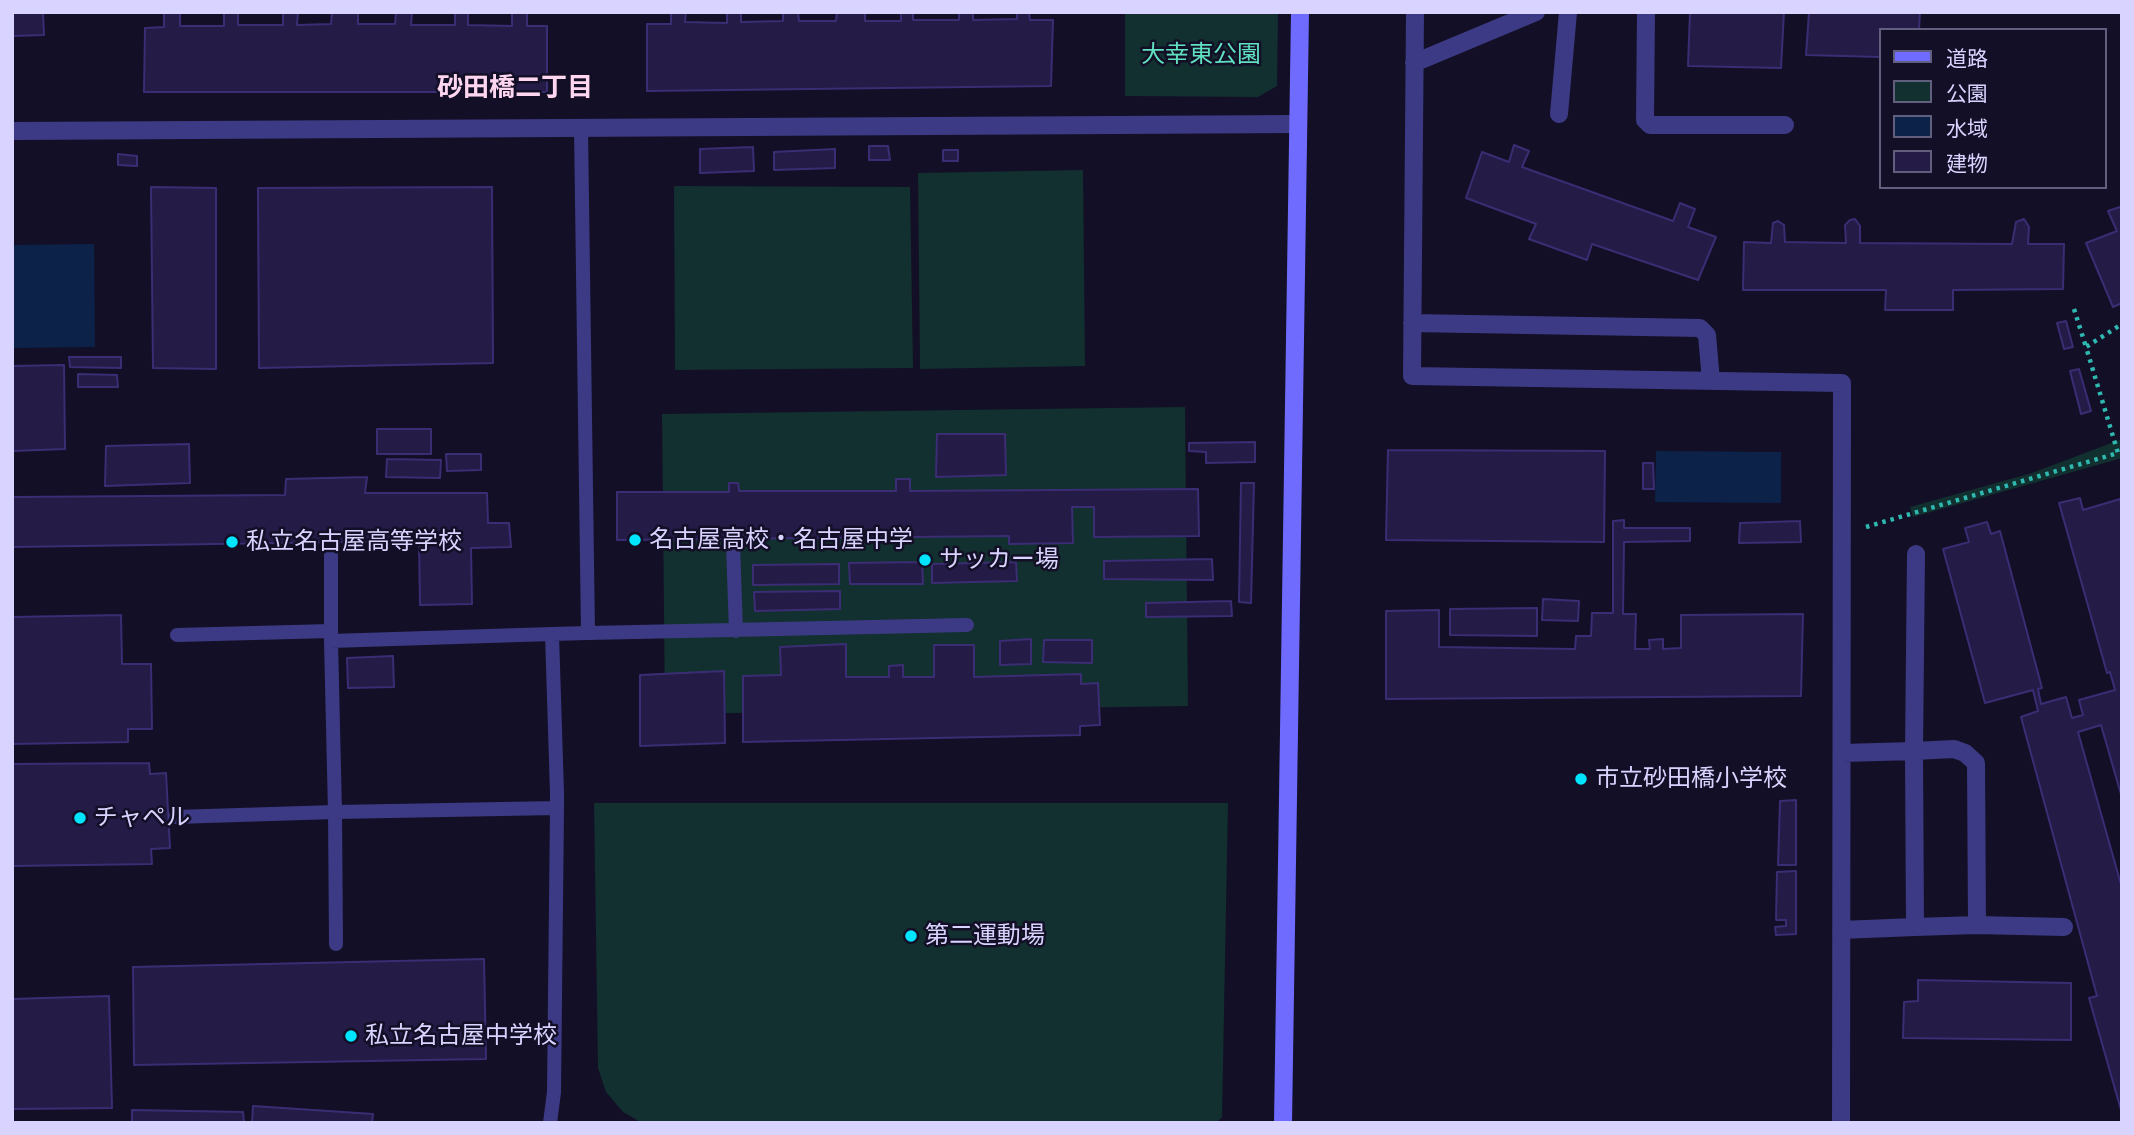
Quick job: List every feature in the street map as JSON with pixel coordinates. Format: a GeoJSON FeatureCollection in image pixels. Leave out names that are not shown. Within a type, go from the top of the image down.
{"type":"FeatureCollection","features":[{"type":"Feature","properties":{"kind":"street"},"geometry":{"type":"LineString","coordinates":[[1283,1123],[1300,12]]}},
{"type":"Feature","properties":{"kind":"street"},"geometry":{"type":"LineString","coordinates":[[1415,12],[1412,376],[1842,383],[1841,1123]]}},
{"type":"Feature","properties":{"kind":"street"},"geometry":{"type":"LineString","coordinates":[[1414,63],[1536,12]]}},
{"type":"Feature","properties":{"kind":"street"},"geometry":{"type":"LineString","coordinates":[[1559,114],[1567,12]]}},
{"type":"Feature","properties":{"kind":"street"},"geometry":{"type":"LineString","coordinates":[[1646,12],[1645,120],[1650,125],[1785,125]]}},
{"type":"Feature","properties":{"kind":"street"},"geometry":{"type":"LineString","coordinates":[[12,131],[1298,124]]}},
{"type":"Feature","properties":{"kind":"street"},"geometry":{"type":"LineString","coordinates":[[1412,323],[1700,328],[1707,335],[1711,381]]}},
{"type":"Feature","properties":{"kind":"street"},"geometry":{"type":"LineString","coordinates":[[1915,927],[1916,554]]}},
{"type":"Feature","properties":{"kind":"street"},"geometry":{"type":"LineString","coordinates":[[1842,752],[1954,749],[1965,753],[1976,763],[1977,925]]}},
{"type":"Feature","properties":{"kind":"street"},"geometry":{"type":"LineString","coordinates":[[1841,930],[1977,925],[2064,927]]}},
{"type":"Feature","properties":{"kind":"lane"},"geometry":{"type":"LineString","coordinates":[[581,128],[588,634]]}},
{"type":"Feature","properties":{"kind":"lane"},"geometry":{"type":"LineString","coordinates":[[733,545],[736,631]]}},
{"type":"Feature","properties":{"kind":"lane"},"geometry":{"type":"LineString","coordinates":[[331,555],[337,944]]}},
{"type":"Feature","properties":{"kind":"lane"},"geometry":{"type":"LineString","coordinates":[[177,635],[588,634],[967,625]]}},
{"type":"Feature","properties":{"kind":"lane"},"geometry":{"type":"LineString","coordinates":[[551,1123],[554,1092],[557,808],[552,634]]}},
{"type":"Feature","properties":{"kind":"lane"},"geometry":{"type":"LineString","coordinates":[[175,817],[557,808]]}},
{"type":"Feature","properties":{"kind":"path"},"geometry":{"type":"LineString","coordinates":[[1842,534],[2120,452],[2074,309]]}},
{"type":"Feature","properties":{"kind":"path"},"geometry":{"type":"LineString","coordinates":[[2086,347],[2122,324]]}},
{"type":"Feature","properties":{"kind":"green space","name":"大幸東公園"},"geometry":{"type":"Polygon","coordinates":[[[1125,12],[1278,12],[1277,86],[1258,97],[1125,96],[1125,12]]]}},
{"type":"Feature","properties":{"kind":"green space"},"geometry":{"type":"Polygon","coordinates":[[[1083,170],[1085,366],[920,369],[918,173],[1083,170]]]}},
{"type":"Feature","properties":{"kind":"green space"},"geometry":{"type":"Polygon","coordinates":[[[674,186],[910,187],[913,368],[675,370],[674,186]]]}},
{"type":"Feature","properties":{"kind":"green space","name":"サッカー場"},"geometry":{"type":"Polygon","coordinates":[[[1185,407],[1188,706],[665,714],[662,414],[1185,407]]]}},
{"type":"Feature","properties":{"kind":"green space"},"geometry":{"type":"Polygon","coordinates":[[[2122,439],[2122,458],[1913,517],[1910,507],[2032,473],[2122,439]]]}},
{"type":"Feature","properties":{"kind":"green space","name":"第二運動場"},"geometry":{"type":"Polygon","coordinates":[[[594,803],[1228,803],[1222,1117],[1216,1123],[642,1123],[623,1112],[606,1092],[598,1068],[594,803]]]}},
{"type":"Feature","properties":{"kind":"water"},"geometry":{"type":"Polygon","coordinates":[[[94,244],[95,347],[12,348],[12,245],[94,244]]]}},
{"type":"Feature","properties":{"kind":"water"},"geometry":{"type":"Polygon","coordinates":[[[1656,451],[1781,452],[1781,503],[1655,502],[1656,451]]]}},
{"type":"Feature","properties":{"kind":"building"},"geometry":{"type":"Polygon","coordinates":[[[12,12],[43,12],[44,35],[12,36],[12,12]]]}},
{"type":"Feature","properties":{"kind":"building"},"geometry":{"type":"Polygon","coordinates":[[[164,12],[180,12],[180,26],[224,26],[224,12],[238,12],[238,25],[283,25],[283,12],[298,12],[297,25],[331,24],[332,12],[358,12],[358,24],[395,24],[396,12],[412,12],[411,25],[455,25],[455,12],[468,12],[468,25],[512,26],[512,12],[527,12],[527,26],[547,26],[547,92],[144,92],[145,28],[164,27],[164,12]]]}},
{"type":"Feature","properties":{"kind":"building"},"geometry":{"type":"Polygon","coordinates":[[[671,12],[686,12],[685,22],[727,23],[727,12],[741,12],[741,22],[783,21],[783,12],[798,12],[799,21],[836,21],[837,12],[865,12],[865,21],[901,21],[901,12],[913,12],[913,20],[959,20],[959,12],[973,12],[973,20],[1017,19],[1017,12],[1029,12],[1030,20],[1053,20],[1051,86],[647,91],[647,24],[671,24],[671,12]]]}},
{"type":"Feature","properties":{"kind":"building"},"geometry":{"type":"Polygon","coordinates":[[[1690,12],[1784,12],[1781,68],[1688,66],[1690,12]]]}},
{"type":"Feature","properties":{"kind":"building"},"geometry":{"type":"Polygon","coordinates":[[[1809,12],[1920,12],[1919,28],[1878,28],[1878,57],[1806,55],[1809,12]]]}},
{"type":"Feature","properties":{"kind":"building"},"geometry":{"type":"Polygon","coordinates":[[[1514,145],[1529,151],[1522,167],[1673,221],[1680,203],[1695,209],[1688,227],[1716,237],[1698,280],[1592,244],[1587,260],[1529,239],[1536,224],[1466,198],[1482,152],[1509,162],[1514,145]]]}},
{"type":"Feature","properties":{"kind":"building"},"geometry":{"type":"Polygon","coordinates":[[[869,146],[888,146],[890,160],[869,160],[869,146]]]}},
{"type":"Feature","properties":{"kind":"building"},"geometry":{"type":"Polygon","coordinates":[[[753,147],[754,171],[700,173],[700,149],[753,147]]]}},
{"type":"Feature","properties":{"kind":"building"},"geometry":{"type":"Polygon","coordinates":[[[835,149],[835,168],[774,170],[774,152],[835,149]]]}},
{"type":"Feature","properties":{"kind":"building"},"geometry":{"type":"Polygon","coordinates":[[[943,150],[958,150],[958,161],[943,161],[943,150]]]}},
{"type":"Feature","properties":{"kind":"building"},"geometry":{"type":"Polygon","coordinates":[[[118,154],[137,156],[137,166],[118,165],[118,154]]]}},
{"type":"Feature","properties":{"kind":"building"},"geometry":{"type":"Polygon","coordinates":[[[151,187],[216,188],[216,369],[153,368],[151,187]]]}},
{"type":"Feature","properties":{"kind":"building"},"geometry":{"type":"Polygon","coordinates":[[[492,187],[493,363],[259,368],[258,188],[492,187]]]}},
{"type":"Feature","properties":{"kind":"building"},"geometry":{"type":"Polygon","coordinates":[[[2120,207],[2122,303],[2113,307],[2086,243],[2117,231],[2108,211],[2120,207]]]}},
{"type":"Feature","properties":{"kind":"building"},"geometry":{"type":"Polygon","coordinates":[[[1855,219],[1860,226],[1860,243],[2012,244],[2016,222],[2024,219],[2029,227],[2028,244],[2064,244],[2063,289],[1953,290],[1953,310],[1885,310],[1886,290],[1743,290],[1744,242],[1771,243],[1773,223],[1778,221],[1784,225],[1785,242],[1846,243],[1845,225],[1855,219]]]}},
{"type":"Feature","properties":{"kind":"building"},"geometry":{"type":"Polygon","coordinates":[[[2066,321],[2073,347],[2064,349],[2057,323],[2066,321]]]}},
{"type":"Feature","properties":{"kind":"building"},"geometry":{"type":"Polygon","coordinates":[[[69,357],[121,357],[121,368],[70,367],[69,357]]]}},
{"type":"Feature","properties":{"kind":"building"},"geometry":{"type":"Polygon","coordinates":[[[64,365],[65,449],[12,451],[12,366],[64,365]]]}},
{"type":"Feature","properties":{"kind":"building"},"geometry":{"type":"Polygon","coordinates":[[[2079,369],[2091,411],[2081,414],[2070,371],[2079,369]]]}},
{"type":"Feature","properties":{"kind":"building"},"geometry":{"type":"Polygon","coordinates":[[[78,374],[117,375],[118,387],[78,387],[78,374]]]}},
{"type":"Feature","properties":{"kind":"building"},"geometry":{"type":"Polygon","coordinates":[[[377,429],[431,429],[431,454],[377,454],[377,429]]]}},
{"type":"Feature","properties":{"kind":"building"},"geometry":{"type":"Polygon","coordinates":[[[937,434],[1005,434],[1006,475],[936,477],[937,434]]]}},
{"type":"Feature","properties":{"kind":"building"},"geometry":{"type":"Polygon","coordinates":[[[1255,442],[1255,462],[1206,463],[1206,452],[1189,451],[1189,443],[1255,442]]]}},
{"type":"Feature","properties":{"kind":"building"},"geometry":{"type":"Polygon","coordinates":[[[189,444],[190,483],[105,486],[106,446],[189,444]]]}},
{"type":"Feature","properties":{"kind":"building"},"geometry":{"type":"Polygon","coordinates":[[[1388,450],[1605,451],[1604,542],[1386,540],[1388,450]]]}},
{"type":"Feature","properties":{"kind":"building"},"geometry":{"type":"Polygon","coordinates":[[[446,454],[481,454],[481,470],[447,471],[446,454]]]}},
{"type":"Feature","properties":{"kind":"building"},"geometry":{"type":"Polygon","coordinates":[[[387,459],[441,460],[440,478],[386,477],[387,459]]]}},
{"type":"Feature","properties":{"kind":"building"},"geometry":{"type":"Polygon","coordinates":[[[1643,463],[1653,463],[1654,489],[1643,489],[1643,463]]]}},
{"type":"Feature","properties":{"kind":"building"},"geometry":{"type":"Polygon","coordinates":[[[367,477],[365,493],[487,493],[488,523],[509,523],[511,547],[471,548],[472,604],[420,605],[419,541],[12,547],[12,497],[285,495],[286,479],[367,477]]]}},
{"type":"Feature","properties":{"kind":"building"},"geometry":{"type":"Polygon","coordinates":[[[896,479],[910,479],[910,491],[1198,489],[1199,536],[1094,537],[1094,507],[1072,507],[1073,543],[1009,544],[1009,536],[617,540],[617,492],[729,492],[729,483],[738,483],[739,491],[896,491],[896,479]]]}},
{"type":"Feature","properties":{"kind":"building"},"geometry":{"type":"Polygon","coordinates":[[[1241,483],[1254,483],[1251,603],[1239,602],[1241,483]]]}},
{"type":"Feature","properties":{"kind":"building"},"geometry":{"type":"Polygon","coordinates":[[[2080,498],[2083,510],[2120,499],[2122,506],[2122,798],[2101,725],[2078,732],[2122,888],[2121,1110],[2089,998],[2097,996],[2021,717],[2038,711],[2033,690],[1985,703],[1943,549],[1969,542],[1965,528],[1987,522],[1991,534],[2000,531],[2042,688],[2038,689],[2041,704],[2066,697],[2072,718],[2083,715],[2079,700],[2115,690],[2110,672],[2107,673],[2059,503],[2080,498]]]}},
{"type":"Feature","properties":{"kind":"building"},"geometry":{"type":"Polygon","coordinates":[[[1624,520],[1624,528],[1690,528],[1690,541],[1624,542],[1623,614],[1636,614],[1635,649],[1650,649],[1649,640],[1663,639],[1663,649],[1681,648],[1681,615],[1803,614],[1801,696],[1386,699],[1386,611],[1439,610],[1439,647],[1575,649],[1576,636],[1591,636],[1592,613],[1613,613],[1613,521],[1624,520]]]}},
{"type":"Feature","properties":{"kind":"building"},"geometry":{"type":"Polygon","coordinates":[[[1800,521],[1801,542],[1739,543],[1740,523],[1800,521]]]}},
{"type":"Feature","properties":{"kind":"building"},"geometry":{"type":"Polygon","coordinates":[[[1212,559],[1213,580],[1104,579],[1104,561],[1212,559]]]}},
{"type":"Feature","properties":{"kind":"building"},"geometry":{"type":"Polygon","coordinates":[[[922,562],[923,584],[850,584],[849,563],[922,562]]]}},
{"type":"Feature","properties":{"kind":"building"},"geometry":{"type":"Polygon","coordinates":[[[1016,562],[1017,581],[932,583],[932,564],[1016,562]]]}},
{"type":"Feature","properties":{"kind":"building"},"geometry":{"type":"Polygon","coordinates":[[[839,564],[839,584],[753,585],[753,565],[839,564]]]}},
{"type":"Feature","properties":{"kind":"building"},"geometry":{"type":"Polygon","coordinates":[[[840,591],[840,609],[755,611],[754,592],[840,591]]]}},
{"type":"Feature","properties":{"kind":"building"},"geometry":{"type":"Polygon","coordinates":[[[1543,599],[1579,601],[1578,621],[1542,620],[1543,599]]]}},
{"type":"Feature","properties":{"kind":"building"},"geometry":{"type":"Polygon","coordinates":[[[1231,601],[1232,616],[1146,617],[1146,603],[1231,601]]]}},
{"type":"Feature","properties":{"kind":"building"},"geometry":{"type":"Polygon","coordinates":[[[1537,608],[1537,636],[1450,635],[1450,609],[1537,608]]]}},
{"type":"Feature","properties":{"kind":"building"},"geometry":{"type":"Polygon","coordinates":[[[121,615],[122,664],[151,664],[152,729],[128,729],[128,742],[12,744],[12,617],[121,615]]]}},
{"type":"Feature","properties":{"kind":"building"},"geometry":{"type":"Polygon","coordinates":[[[1031,639],[1031,664],[1000,665],[1000,641],[1031,639]]]}},
{"type":"Feature","properties":{"kind":"building"},"geometry":{"type":"Polygon","coordinates":[[[1044,640],[1092,640],[1092,663],[1043,662],[1044,640]]]}},
{"type":"Feature","properties":{"kind":"building"},"geometry":{"type":"Polygon","coordinates":[[[846,644],[846,677],[889,677],[889,666],[903,665],[903,677],[934,677],[934,645],[974,645],[974,677],[1081,674],[1081,684],[1098,683],[1100,725],[1080,726],[1080,735],[743,742],[743,676],[781,675],[780,647],[846,644]]]}},
{"type":"Feature","properties":{"kind":"building"},"geometry":{"type":"Polygon","coordinates":[[[393,656],[394,687],[348,688],[347,658],[393,656]]]}},
{"type":"Feature","properties":{"kind":"building"},"geometry":{"type":"Polygon","coordinates":[[[724,671],[725,743],[640,746],[640,675],[724,671]]]}},
{"type":"Feature","properties":{"kind":"building"},"geometry":{"type":"Polygon","coordinates":[[[149,763],[150,774],[166,773],[170,848],[151,849],[152,864],[12,866],[12,764],[149,763]]]}},
{"type":"Feature","properties":{"kind":"building"},"geometry":{"type":"Polygon","coordinates":[[[1796,800],[1796,865],[1778,865],[1780,801],[1796,800]]]}},
{"type":"Feature","properties":{"kind":"building"},"geometry":{"type":"Polygon","coordinates":[[[1796,871],[1796,934],[1776,935],[1775,927],[1786,926],[1786,920],[1776,920],[1777,872],[1796,871]]]}},
{"type":"Feature","properties":{"kind":"building"},"geometry":{"type":"Polygon","coordinates":[[[484,959],[486,1059],[134,1065],[133,967],[484,959]]]}},
{"type":"Feature","properties":{"kind":"building"},"geometry":{"type":"Polygon","coordinates":[[[1918,980],[2071,983],[2071,1040],[1903,1038],[1904,1002],[1918,1001],[1918,980]]]}},
{"type":"Feature","properties":{"kind":"building"},"geometry":{"type":"Polygon","coordinates":[[[109,996],[112,1108],[12,1109],[12,999],[109,996]]]}},
{"type":"Feature","properties":{"kind":"building"},"geometry":{"type":"Polygon","coordinates":[[[253,1106],[373,1114],[372,1123],[252,1123],[253,1106]]]}},
{"type":"Feature","properties":{"kind":"building"},"geometry":{"type":"Polygon","coordinates":[[[132,1110],[243,1112],[244,1123],[132,1123],[132,1110]]]}},
{"type":"Feature","properties":{"kind":"place","name":"名古屋高校・名古屋中学"},"geometry":{"type":"Point","coordinates":[635,540]}},
{"type":"Feature","properties":{"kind":"place","name":"私立名古屋高等学校"},"geometry":{"type":"Point","coordinates":[232,542]}},
{"type":"Feature","properties":{"kind":"place","name":"サッカー場"},"geometry":{"type":"Point","coordinates":[925,560]}},
{"type":"Feature","properties":{"kind":"place","name":"市立砂田橋小学校"},"geometry":{"type":"Point","coordinates":[1581,779]}},
{"type":"Feature","properties":{"kind":"place","name":"チャペル"},"geometry":{"type":"Point","coordinates":[80,818]}},
{"type":"Feature","properties":{"kind":"place","name":"第二運動場"},"geometry":{"type":"Point","coordinates":[911,936]}},
{"type":"Feature","properties":{"kind":"place","name":"私立名古屋中学校"},"geometry":{"type":"Point","coordinates":[351,1036]}},
{"type":"Feature","properties":{"kind":"district","name":"砂田橋二丁目"},"geometry":{"type":"Point","coordinates":[515,88]}}]}
